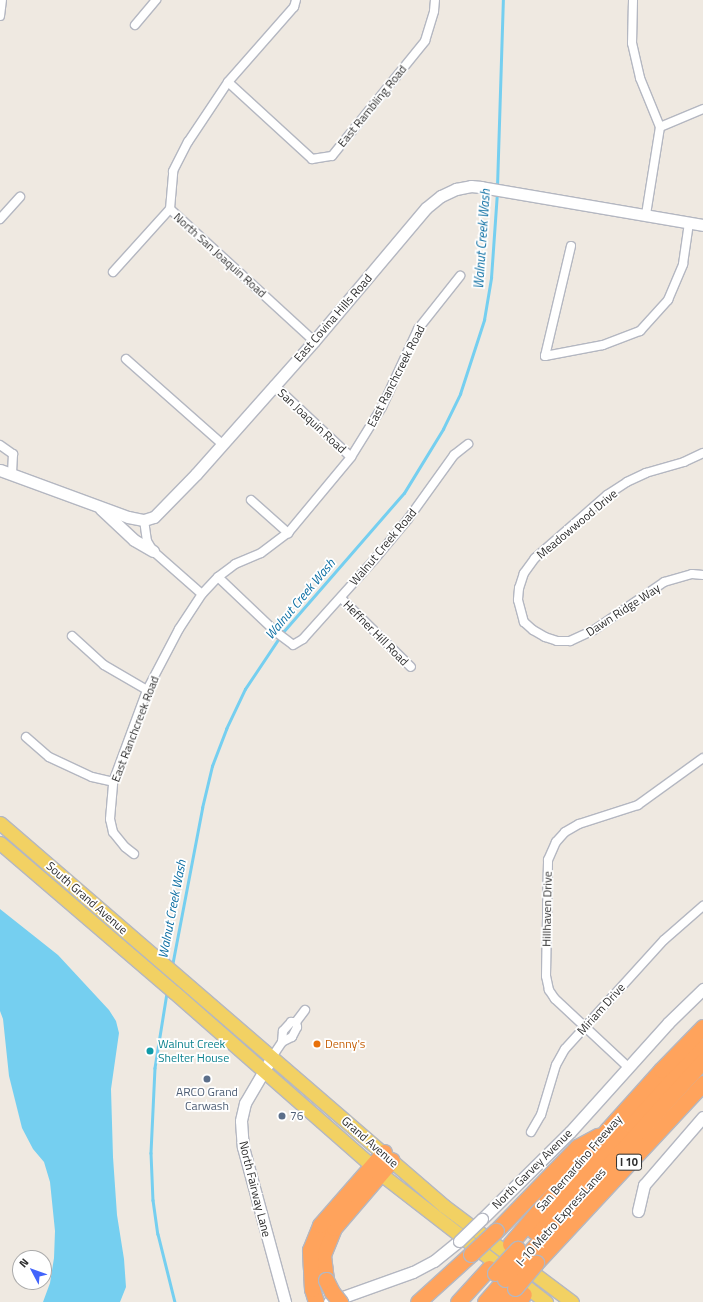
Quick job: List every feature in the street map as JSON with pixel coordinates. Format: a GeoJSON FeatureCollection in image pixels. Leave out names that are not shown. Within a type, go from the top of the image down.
{"type":"FeatureCollection","features":[{"type":"Feature","properties":{"kind":"highway","name":"San Bernardino Freeway"},"geometry":{"type":"LineString","coordinates":[[503,1302],[508,1284],[607,1130],[661,1070],[703,1027]]}},
{"type":"Feature","properties":{"kind":"highway","name":"I-10 Metro ExpressLanes"},"geometry":{"type":"LineString","coordinates":[[526,1256],[628,1124],[703,1046]]}},
{"type":"Feature","properties":{"kind":"highway","name":"I-10 Metro ExpressLanes"},"geometry":{"type":"LineString","coordinates":[[526,1256],[703,1061]]}},
{"type":"Feature","properties":{"kind":"highway","name":"I 10"},"geometry":{"type":"LineString","coordinates":[[526,1256],[555,1242],[703,1083]]}},
{"type":"Feature","properties":{"kind":"highway"},"geometry":{"type":"LineString","coordinates":[[418,1302],[496,1231],[577,1148],[607,1130]]}},
{"type":"Feature","properties":{"kind":"highway"},"geometry":{"type":"LineString","coordinates":[[340,1302],[332,1292],[326,1280],[323,1255],[334,1228],[388,1156]]}},
{"type":"Feature","properties":{"kind":"highway"},"geometry":{"type":"LineString","coordinates":[[314,1295],[310,1250],[320,1225],[377,1170]]}},
{"type":"Feature","properties":{"kind":"highway"},"geometry":{"type":"LineString","coordinates":[[485,1302],[508,1284],[526,1256]]}},
{"type":"Feature","properties":{"kind":"highway","name":"San Bernardino Freeway"},"geometry":{"type":"LineString","coordinates":[[458,1302],[508,1284]]}},
{"type":"Feature","properties":{"kind":"highway"},"geometry":{"type":"LineString","coordinates":[[470,1302],[508,1284]]}},
{"type":"Feature","properties":{"kind":"main road","name":"South Grand Avenue"},"geometry":{"type":"LineString","coordinates":[[0,823],[175,974]]}},
{"type":"Feature","properties":{"kind":"main road","name":"South Grand Avenue"},"geometry":{"type":"LineString","coordinates":[[0,843],[174,992]]}},
{"type":"Feature","properties":{"kind":"main road","name":"Grand Avenue"},"geometry":{"type":"LineString","coordinates":[[175,974],[388,1156],[444,1206],[572,1302]]}},
{"type":"Feature","properties":{"kind":"main road","name":"Grand Avenue"},"geometry":{"type":"LineString","coordinates":[[174,992],[377,1170],[546,1302]]}},
{"type":"Feature","properties":{"kind":"street"},"geometry":{"type":"LineString","coordinates":[[0,16],[2,0]]}},
{"type":"Feature","properties":{"kind":"street"},"geometry":{"type":"LineString","coordinates":[[134,25],[156,0]]}},
{"type":"Feature","properties":{"kind":"street","name":"North San Joaquin Road"},"geometry":{"type":"LineString","coordinates":[[296,0],[294,7],[228,82],[188,142],[174,172],[170,209],[314,341]]}},
{"type":"Feature","properties":{"kind":"street","name":"East Rambling Road"},"geometry":{"type":"LineString","coordinates":[[228,82],[312,159],[332,156],[425,41],[434,11],[434,0]]}},
{"type":"Feature","properties":{"kind":"street"},"geometry":{"type":"LineString","coordinates":[[633,0],[634,50],[640,78],[660,127],[646,214]]}},
{"type":"Feature","properties":{"kind":"street"},"geometry":{"type":"LineString","coordinates":[[660,127],[703,109]]}},
{"type":"Feature","properties":{"kind":"street","name":"East Covina Hills Road"},"geometry":{"type":"LineString","coordinates":[[144,520],[154,517],[165,508],[314,341],[426,208],[441,196],[456,189],[471,186],[646,214],[703,225]]}},
{"type":"Feature","properties":{"kind":"street"},"geometry":{"type":"LineString","coordinates":[[0,219],[20,197]]}},
{"type":"Feature","properties":{"kind":"street"},"geometry":{"type":"LineString","coordinates":[[113,272],[170,209]]}},
{"type":"Feature","properties":{"kind":"street"},"geometry":{"type":"LineString","coordinates":[[571,246],[545,356],[603,345],[640,331],[668,300],[683,264],[689,223]]}},
{"type":"Feature","properties":{"kind":"street","name":"East Ranchcreek Road"},"geometry":{"type":"LineString","coordinates":[[134,854],[119,841],[113,832],[110,820],[113,782],[147,690],[183,624],[202,594],[218,577],[234,564],[260,553],[288,533],[351,457],[382,407],[418,329],[460,276]]}},
{"type":"Feature","properties":{"kind":"street"},"geometry":{"type":"LineString","coordinates":[[126,359],[222,444]]}},
{"type":"Feature","properties":{"kind":"street","name":"San Joaquin Road"},"geometry":{"type":"LineString","coordinates":[[274,385],[351,457]]}},
{"type":"Feature","properties":{"kind":"street","name":"Walnut Creek Road"},"geometry":{"type":"LineString","coordinates":[[218,577],[276,632],[294,645],[304,639],[341,598],[408,519],[454,455],[468,444]]}},
{"type":"Feature","properties":{"kind":"street"},"geometry":{"type":"LineString","coordinates":[[0,445],[13,454],[12,474]]}},
{"type":"Feature","properties":{"kind":"street","name":"Meadowwood Drive"},"geometry":{"type":"LineString","coordinates":[[524,622],[518,600],[519,588],[524,573],[535,558],[608,495],[627,482],[646,473],[684,462],[703,453]]}},
{"type":"Feature","properties":{"kind":"street"},"geometry":{"type":"LineString","coordinates":[[0,470],[99,507],[128,517],[144,520],[148,541],[153,551]]}},
{"type":"Feature","properties":{"kind":"street"},"geometry":{"type":"LineString","coordinates":[[251,500],[288,533]]}},
{"type":"Feature","properties":{"kind":"street"},"geometry":{"type":"LineString","coordinates":[[99,507],[134,540],[153,551],[202,594]]}},
{"type":"Feature","properties":{"kind":"street","name":"Dawn Ridge Way"},"geometry":{"type":"LineString","coordinates":[[524,622],[533,630],[545,637],[557,641],[570,641],[594,630],[664,582],[692,574],[703,575]]}},
{"type":"Feature","properties":{"kind":"street","name":"Heffner Hill Road"},"geometry":{"type":"LineString","coordinates":[[341,598],[411,667]]}},
{"type":"Feature","properties":{"kind":"street"},"geometry":{"type":"LineString","coordinates":[[72,636],[104,664],[147,690]]}},
{"type":"Feature","properties":{"kind":"street"},"geometry":{"type":"LineString","coordinates":[[26,737],[49,757],[92,776],[113,782]]}},
{"type":"Feature","properties":{"kind":"street","name":"Hillhaven Drive"},"geometry":{"type":"LineString","coordinates":[[628,1067],[555,999],[549,990],[546,976],[548,860],[556,842],[565,832],[579,824],[638,805],[703,758]]}},
{"type":"Feature","properties":{"kind":"street","name":"Miriam Drive"},"geometry":{"type":"LineString","coordinates":[[531,1132],[542,1116],[556,1065],[565,1049],[664,940],[703,906]]}},
{"type":"Feature","properties":{"kind":"street","name":"North Garvey Avenue"},"geometry":{"type":"LineString","coordinates":[[329,1302],[413,1272],[434,1261],[459,1241],[570,1132],[668,1023],[703,989]]}},
{"type":"Feature","properties":{"kind":"street"},"geometry":{"type":"LineString","coordinates":[[272,1057],[282,1042],[283,1031],[291,1022],[296,1022],[304,1010]]}},
{"type":"Feature","properties":{"kind":"street","name":"North Fairway Lane"},"geometry":{"type":"LineString","coordinates":[[272,1057],[245,1103],[241,1121],[243,1147],[285,1302]]}},
{"type":"Feature","properties":{"kind":"street"},"geometry":{"type":"LineString","coordinates":[[638,1211],[644,1185],[703,1118]]}},
{"type":"Feature","properties":{"kind":"water"},"geometry":{"type":"Polygon","coordinates":[[[0,909],[58,955],[109,1010],[116,1021],[119,1033],[111,1089],[113,1157],[117,1215],[124,1259],[126,1287],[120,1302],[43,1302],[47,1290],[52,1290],[52,1270],[54,1258],[55,1231],[50,1182],[44,1162],[33,1149],[22,1128],[9,1076],[3,1019],[0,1011],[0,909]]]}},
{"type":"Feature","properties":{"kind":"waterway","name":"Walnut Creek Wash"},"geometry":{"type":"LineString","coordinates":[[497,187],[503,0]]}},
{"type":"Feature","properties":{"kind":"waterway","name":"Walnut Creek Wash"},"geometry":{"type":"LineString","coordinates":[[172,966],[202,808],[212,766],[226,729],[245,689],[283,632],[404,493],[443,429],[460,394],[484,320],[491,278],[497,192]]}},
{"type":"Feature","properties":{"kind":"waterway","name":"Walnut Creek Wash"},"geometry":{"type":"LineString","coordinates":[[167,993],[155,1068],[151,1153],[153,1200],[158,1234],[175,1302]]}},
{"type":"Feature","properties":{"kind":"place","name":"Denny's"},"geometry":{"type":"Point","coordinates":[317,1044]}},
{"type":"Feature","properties":{"kind":"place","name":"Walnut Creek Shelter House"},"geometry":{"type":"Point","coordinates":[150,1051]}},
{"type":"Feature","properties":{"kind":"place","name":"ARCO Grand Carwash"},"geometry":{"type":"Point","coordinates":[207,1079]}},
{"type":"Feature","properties":{"kind":"place","name":"76"},"geometry":{"type":"Point","coordinates":[282,1116]}}]}
